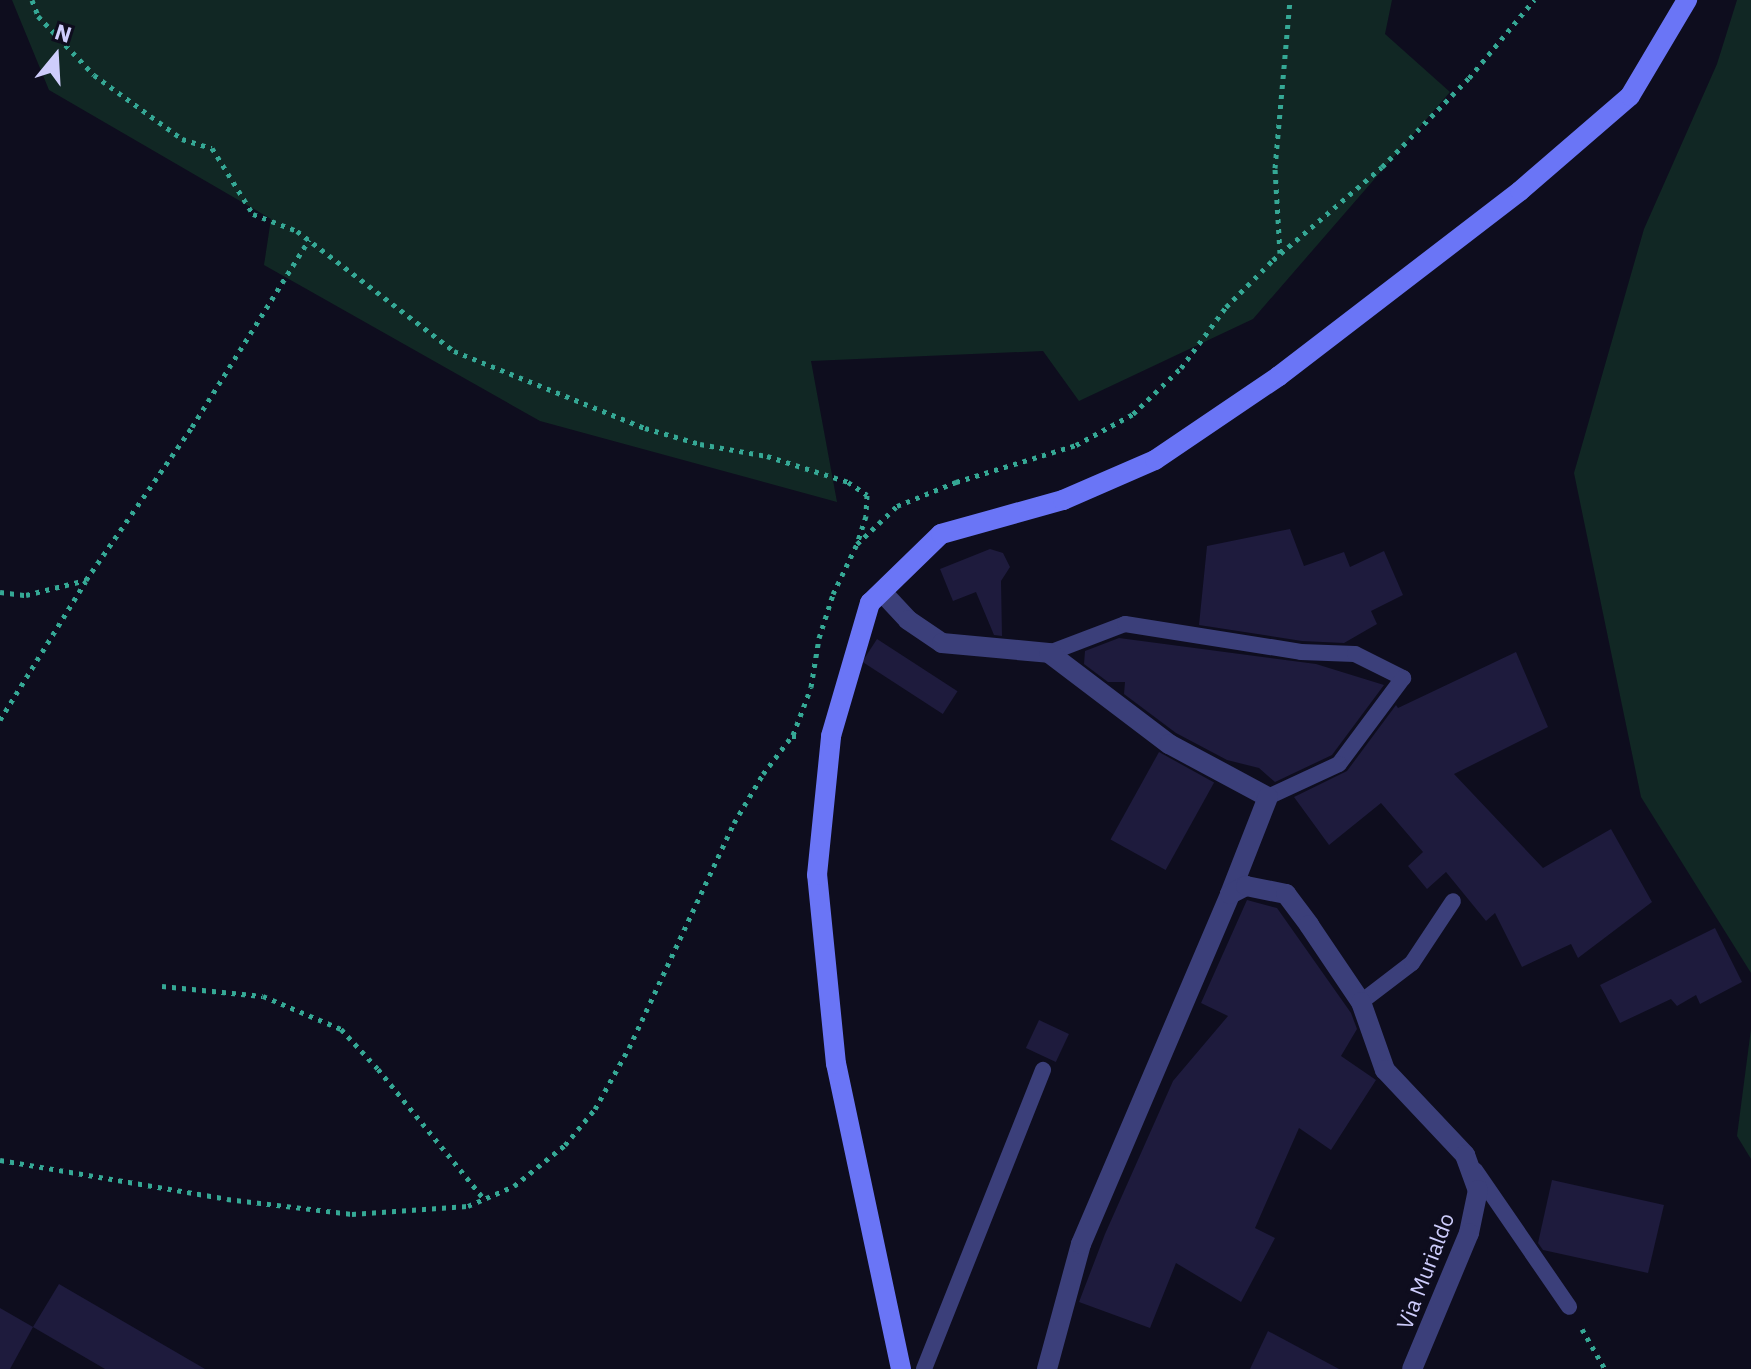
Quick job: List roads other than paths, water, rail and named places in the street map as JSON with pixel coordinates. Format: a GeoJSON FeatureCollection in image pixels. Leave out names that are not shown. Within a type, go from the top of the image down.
{"type":"FeatureCollection","features":[{"type":"Feature","properties":{"kind":"street"},"geometry":{"type":"LineString","coordinates":[[901,1369],[836,1064],[817,875],[831,736],[870,603],[941,534],[1063,500],[1155,460],[1279,376],[1520,191],[1630,96],[1687,0]]}},
{"type":"Feature","properties":{"kind":"street"},"geometry":{"type":"LineString","coordinates":[[882,592],[908,620],[942,643],[1049,653],[1169,744],[1268,797],[1081,1244],[1047,1369]]}},
{"type":"Feature","properties":{"kind":"street"},"geometry":{"type":"LineString","coordinates":[[1230,894],[1246,886],[1286,894],[1361,1002],[1385,1070],[1465,1155]]}},
{"type":"Feature","properties":{"kind":"street","name":"Via Murialdo"},"geometry":{"type":"LineString","coordinates":[[1412,1369],[1469,1233],[1478,1190],[1465,1155]]}},
{"type":"Feature","properties":{"kind":"lane"},"geometry":{"type":"LineString","coordinates":[[1049,653],[1125,624],[1301,652],[1355,654],[1403,678],[1339,764],[1268,797]]}},
{"type":"Feature","properties":{"kind":"lane"},"geometry":{"type":"LineString","coordinates":[[1361,1002],[1412,963],[1453,901]]}},
{"type":"Feature","properties":{"kind":"lane"},"geometry":{"type":"LineString","coordinates":[[924,1369],[1043,1070]]}},
{"type":"Feature","properties":{"kind":"lane"},"geometry":{"type":"LineString","coordinates":[[1465,1155],[1569,1307]]}}]}
